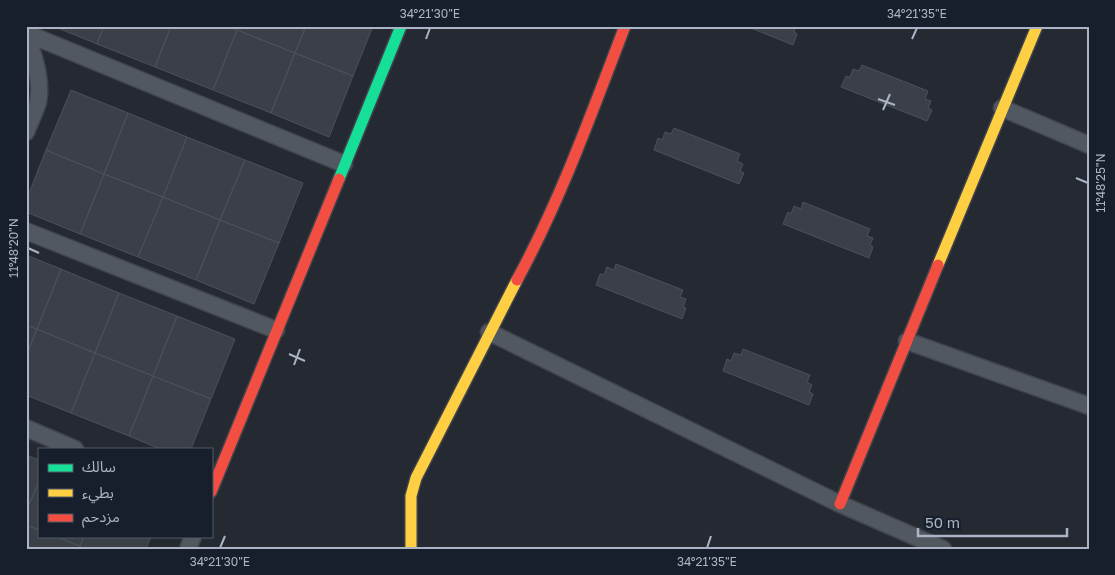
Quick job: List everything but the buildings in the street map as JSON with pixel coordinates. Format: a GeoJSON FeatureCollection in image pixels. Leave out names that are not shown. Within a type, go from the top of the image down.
{"type":"FeatureCollection","features":[{"type":"Feature","properties":{"kind":"street"},"geometry":{"type":"LineString","coordinates":[[212,490],[401,26]]}},
{"type":"Feature","properties":{"kind":"street"},"geometry":{"type":"LineString","coordinates":[[411,549],[411,496],[416,478],[488,332],[533,250],[568,174],[626,26]]}},
{"type":"Feature","properties":{"kind":"street"},"geometry":{"type":"LineString","coordinates":[[840,504],[1037,26]]}},
{"type":"Feature","properties":{"kind":"street"},"geometry":{"type":"LineString","coordinates":[[26,33],[344,164]]}},
{"type":"Feature","properties":{"kind":"street"},"geometry":{"type":"LineString","coordinates":[[26,38],[32,48],[38,75],[38,102],[26,132]]}},
{"type":"Feature","properties":{"kind":"street"},"geometry":{"type":"LineString","coordinates":[[1002,108],[1089,144]]}},
{"type":"Feature","properties":{"kind":"street"},"geometry":{"type":"LineString","coordinates":[[26,231],[276,330]]}},
{"type":"Feature","properties":{"kind":"street"},"geometry":{"type":"LineString","coordinates":[[488,332],[840,504],[943,549]]}},
{"type":"Feature","properties":{"kind":"street"},"geometry":{"type":"LineString","coordinates":[[907,341],[1089,406]]}},
{"type":"Feature","properties":{"kind":"street"},"geometry":{"type":"LineString","coordinates":[[26,428],[73,448]]}},
{"type":"Feature","properties":{"kind":"traffic: fast"},"geometry":{"type":"LineString","coordinates":[[339,179],[401,26]]}},
{"type":"Feature","properties":{"kind":"traffic: slow"},"geometry":{"type":"LineString","coordinates":[[938,265],[1037,26]]}},
{"type":"Feature","properties":{"kind":"traffic: slow"},"geometry":{"type":"LineString","coordinates":[[411,549],[411,496],[416,478],[517,280]]}},
{"type":"Feature","properties":{"kind":"traffic: jam"},"geometry":{"type":"LineString","coordinates":[[517,280],[562,187],[625,26]]}},
{"type":"Feature","properties":{"kind":"traffic: jam"},"geometry":{"type":"LineString","coordinates":[[212,490],[339,179]]}},
{"type":"Feature","properties":{"kind":"traffic: jam"},"geometry":{"type":"LineString","coordinates":[[840,504],[938,265]]}}]}
